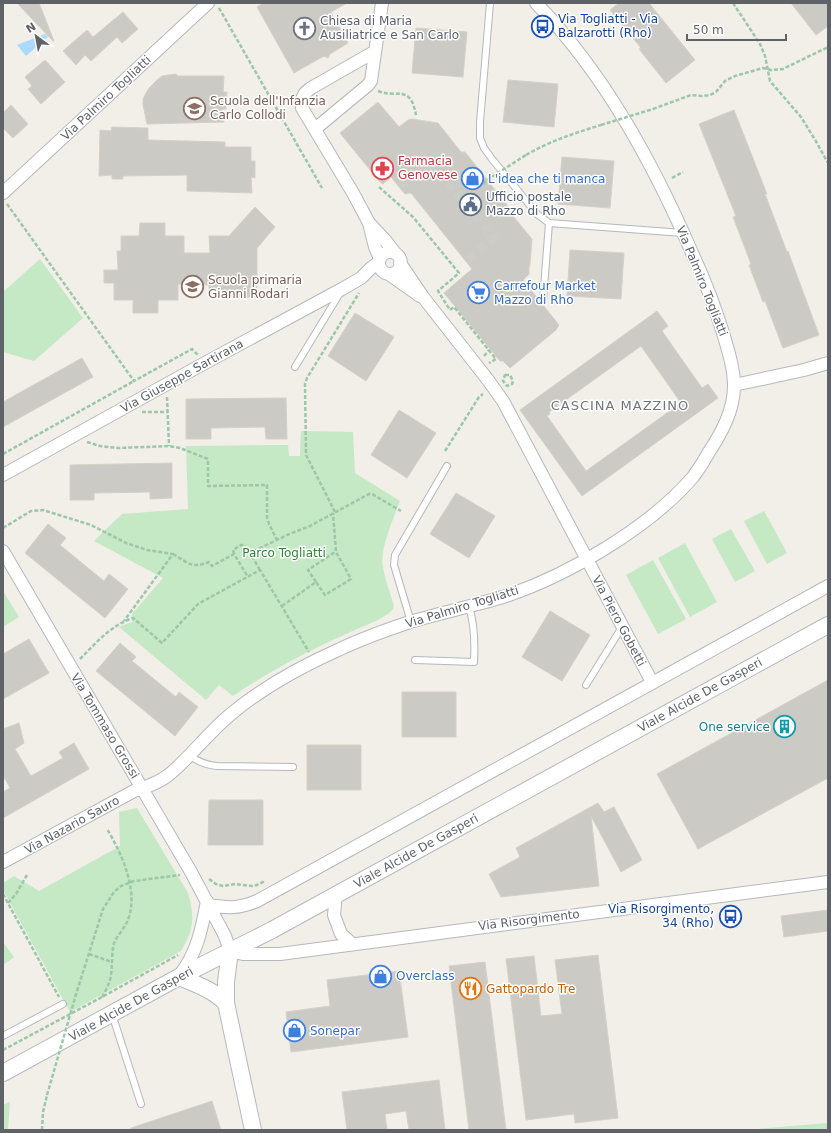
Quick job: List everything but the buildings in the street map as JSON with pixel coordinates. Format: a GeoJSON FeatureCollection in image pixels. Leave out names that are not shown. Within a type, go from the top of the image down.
{"type":"FeatureCollection","features":[{"type":"Feature","properties":{"kind":"street"},"geometry":{"type":"LineString","coordinates":[[315,129],[371,81],[382,3]]}},
{"type":"Feature","properties":{"kind":"street","name":"Via Palmiro Togliatti"},"geometry":{"type":"LineString","coordinates":[[142,789],[157,783],[170,774],[233,712],[280,680],[315,661],[368,637],[411,622],[506,596],[556,575],[606,548],[655,513],[676,494],[692,478],[713,447],[726,421],[732,404],[734,385],[731,360],[708,289],[684,233],[661,186],[613,102],[577,51],[536,3]]}},
{"type":"Feature","properties":{"kind":"street","name":"Via Palmiro Togliatti"},"geometry":{"type":"LineString","coordinates":[[3,193],[208,4]]}},
{"type":"Feature","properties":{"kind":"street"},"geometry":{"type":"LineString","coordinates":[[374,52],[311,88],[305,93],[301,104],[369,223],[381,268],[422,297]]}},
{"type":"Feature","properties":{"kind":"street"},"geometry":{"type":"LineString","coordinates":[[369,223],[385,240],[398,258],[422,297]]}},
{"type":"Feature","properties":{"kind":"street"},"geometry":{"type":"LineString","coordinates":[[379,260],[388,252],[398,258],[400,266],[396,272],[387,273]]}},
{"type":"Feature","properties":{"kind":"street","name":"Via Giuseppe Sartirana"},"geometry":{"type":"LineString","coordinates":[[3,475],[342,289],[361,278],[379,260]]}},
{"type":"Feature","properties":{"kind":"street","name":"Via Giuseppe Sartirana"},"geometry":{"type":"LineString","coordinates":[[361,278],[387,273]]}},
{"type":"Feature","properties":{"kind":"street","name":"Via Piero Gobetti"},"geometry":{"type":"LineString","coordinates":[[422,297],[503,401],[652,682]]}},
{"type":"Feature","properties":{"kind":"street"},"geometry":{"type":"LineString","coordinates":[[734,385],[804,370],[828,363]]}},
{"type":"Feature","properties":{"kind":"street","name":"Via Tommaso Grossi"},"geometry":{"type":"LineString","coordinates":[[3,551],[208,903],[225,936],[230,951]]}},
{"type":"Feature","properties":{"kind":"street"},"geometry":{"type":"LineString","coordinates":[[226,1003],[218,995],[208,989],[179,977],[198,943],[208,903],[234,908],[245,906],[257,901],[828,586]]}},
{"type":"Feature","properties":{"kind":"street","name":"Viale Alcide De Gasperi"},"geometry":{"type":"LineString","coordinates":[[3,1074],[828,625]]}},
{"type":"Feature","properties":{"kind":"street","name":"Via Nazario Sauro"},"geometry":{"type":"LineString","coordinates":[[3,862],[134,791],[142,789]]}},
{"type":"Feature","properties":{"kind":"street","name":"Via Risorgimento"},"geometry":{"type":"LineString","coordinates":[[230,951],[243,954],[280,954],[351,943],[828,882]]}},
{"type":"Feature","properties":{"kind":"street"},"geometry":{"type":"LineString","coordinates":[[336,894],[334,915],[341,934],[351,943]]}},
{"type":"Feature","properties":{"kind":"street"},"geometry":{"type":"LineString","coordinates":[[230,951],[226,982],[226,1003],[253,1130]]}},
{"type":"Feature","properties":{"kind":"lane"},"geometry":{"type":"LineString","coordinates":[[490,3],[480,138],[484,148],[492,159],[532,208],[542,219],[549,223],[684,233]]}},
{"type":"Feature","properties":{"kind":"lane"},"geometry":{"type":"LineString","coordinates":[[543,301],[549,223]]}},
{"type":"Feature","properties":{"kind":"lane"},"geometry":{"type":"LineString","coordinates":[[295,367],[342,289]]}},
{"type":"Feature","properties":{"kind":"lane"},"geometry":{"type":"LineString","coordinates":[[411,622],[394,565],[395,555],[447,466]]}},
{"type":"Feature","properties":{"kind":"lane"},"geometry":{"type":"LineString","coordinates":[[415,660],[474,662],[475,643],[469,607]]}},
{"type":"Feature","properties":{"kind":"lane"},"geometry":{"type":"LineString","coordinates":[[586,685],[622,627]]}},
{"type":"Feature","properties":{"kind":"lane"},"geometry":{"type":"LineString","coordinates":[[189,755],[197,761],[207,765],[293,767]]}},
{"type":"Feature","properties":{"kind":"lane"},"geometry":{"type":"LineString","coordinates":[[3,1036],[62,1004]]}},
{"type":"Feature","properties":{"kind":"lane"},"geometry":{"type":"LineString","coordinates":[[112,1014],[141,1104]]}},
{"type":"Feature","properties":{"kind":"path"},"geometry":{"type":"LineString","coordinates":[[734,3],[760,44],[765,56],[770,81],[801,117],[828,163]]}},
{"type":"Feature","properties":{"kind":"path"},"geometry":{"type":"LineString","coordinates":[[208,4],[322,188]]}},
{"type":"Feature","properties":{"kind":"path"},"geometry":{"type":"LineString","coordinates":[[483,184],[543,145],[691,95],[710,95],[716,92],[725,81],[735,76],[764,68],[771,70],[783,69],[828,47]]}},
{"type":"Feature","properties":{"kind":"path"},"geometry":{"type":"LineString","coordinates":[[392,93],[403,94],[412,99],[416,114]]}},
{"type":"Feature","properties":{"kind":"path"},"geometry":{"type":"LineString","coordinates":[[672,178],[683,172]]}},
{"type":"Feature","properties":{"kind":"path"},"geometry":{"type":"LineString","coordinates":[[379,187],[413,217],[459,273],[438,291],[450,310],[454,307],[496,359]]}},
{"type":"Feature","properties":{"kind":"path"},"geometry":{"type":"LineString","coordinates":[[3,198],[134,381]]}},
{"type":"Feature","properties":{"kind":"path"},"geometry":{"type":"LineString","coordinates":[[336,552],[308,570],[325,595],[351,578],[336,552],[334,513],[306,455],[305,384],[307,378],[359,294]]}},
{"type":"Feature","properties":{"kind":"path"},"geometry":{"type":"LineString","coordinates":[[3,454],[192,349],[198,355],[203,364]]}},
{"type":"Feature","properties":{"kind":"path"},"geometry":{"type":"LineString","coordinates":[[506,375],[510,375],[513,381],[512,384],[507,386],[502,381],[506,375]]}},
{"type":"Feature","properties":{"kind":"path"},"geometry":{"type":"LineString","coordinates":[[167,396],[169,446]]}},
{"type":"Feature","properties":{"kind":"path"},"geometry":{"type":"LineString","coordinates":[[445,451],[479,397]]}},
{"type":"Feature","properties":{"kind":"path"},"geometry":{"type":"LineString","coordinates":[[139,412],[168,412]]}},
{"type":"Feature","properties":{"kind":"path"},"geometry":{"type":"LineString","coordinates":[[83,441],[100,446],[118,448],[169,446],[180,448],[208,459],[208,486],[267,485],[267,518],[277,540]]}},
{"type":"Feature","properties":{"kind":"path"},"geometry":{"type":"LineString","coordinates":[[250,553],[310,526],[369,494],[372,494],[401,511]]}},
{"type":"Feature","properties":{"kind":"path"},"geometry":{"type":"LineString","coordinates":[[3,528],[31,511],[43,510],[91,525],[126,543],[147,550],[173,554],[196,566],[210,562],[212,566],[234,554]]}},
{"type":"Feature","properties":{"kind":"path"},"geometry":{"type":"LineString","coordinates":[[248,577],[233,550],[241,545],[244,545],[250,553],[310,652]]}},
{"type":"Feature","properties":{"kind":"path"},"geometry":{"type":"LineString","coordinates":[[124,621],[173,554]]}},
{"type":"Feature","properties":{"kind":"path"},"geometry":{"type":"LineString","coordinates":[[78,661],[106,634],[124,621],[133,618],[162,643],[198,604],[260,570]]}},
{"type":"Feature","properties":{"kind":"path"},"geometry":{"type":"LineString","coordinates":[[282,606],[316,582]]}},
{"type":"Feature","properties":{"kind":"path"},"geometry":{"type":"LineString","coordinates":[[102,997],[110,980],[114,943],[127,922],[132,898],[125,862],[107,829]]}},
{"type":"Feature","properties":{"kind":"path"},"geometry":{"type":"LineString","coordinates":[[8,902],[16,894],[27,874]]}},
{"type":"Feature","properties":{"kind":"path"},"geometry":{"type":"LineString","coordinates":[[180,875],[184,881]]}},
{"type":"Feature","properties":{"kind":"path"},"geometry":{"type":"LineString","coordinates":[[42,1130],[43,1112],[47,1095],[103,909],[108,899],[121,886],[129,883],[170,876],[184,876]]}},
{"type":"Feature","properties":{"kind":"path"},"geometry":{"type":"LineString","coordinates":[[206,876],[216,884],[223,886],[234,884],[257,885],[270,878]]}},
{"type":"Feature","properties":{"kind":"path"},"geometry":{"type":"LineString","coordinates":[[3,894],[68,1015]]}},
{"type":"Feature","properties":{"kind":"path"},"geometry":{"type":"LineString","coordinates":[[3,1050],[169,960],[182,951]]}},
{"type":"Feature","properties":{"kind":"path"},"geometry":{"type":"LineString","coordinates":[[89,954],[112,962]]}},
{"type":"Feature","properties":{"kind":"green space"},"geometry":{"type":"Polygon","coordinates":[[[40,259],[83,318],[34,361],[3,352],[3,292],[40,259]]]}},
{"type":"Feature","properties":{"kind":"green space","name":"Parco Togliatti"},"geometry":{"type":"Polygon","coordinates":[[[301,431],[353,432],[355,473],[400,501],[385,543],[382,560],[385,577],[394,606],[392,610],[384,617],[294,660],[233,696],[219,685],[206,700],[119,627],[132,622],[132,614],[163,578],[94,541],[122,514],[188,509],[186,446],[288,445],[289,456],[300,456],[301,431]]]}},
{"type":"Feature","properties":{"kind":"green space"},"geometry":{"type":"Polygon","coordinates":[[[764,511],[787,553],[767,564],[744,521],[764,511]]]}},
{"type":"Feature","properties":{"kind":"green space"},"geometry":{"type":"Polygon","coordinates":[[[731,529],[755,571],[735,582],[712,539],[731,529]]]}},
{"type":"Feature","properties":{"kind":"green space"},"geometry":{"type":"Polygon","coordinates":[[[685,543],[717,602],[690,617],[658,558],[685,543]]]}},
{"type":"Feature","properties":{"kind":"green space"},"geometry":{"type":"Polygon","coordinates":[[[653,560],[686,619],[658,634],[626,575],[653,560]]]}},
{"type":"Feature","properties":{"kind":"green space"},"geometry":{"type":"Polygon","coordinates":[[[3,591],[19,617],[3,627],[3,591]]]}},
{"type":"Feature","properties":{"kind":"green space"},"geometry":{"type":"Polygon","coordinates":[[[137,808],[188,893],[192,909],[191,930],[181,951],[70,1012],[3,890],[3,883],[14,876],[39,891],[120,846],[119,812],[137,808]]]}},
{"type":"Feature","properties":{"kind":"green space"},"geometry":{"type":"Polygon","coordinates":[[[3,942],[14,957],[3,965],[3,942]]]}},
{"type":"Feature","properties":{"kind":"green space"},"geometry":{"type":"Polygon","coordinates":[[[10,1102],[8,1130],[3,1130],[3,1105],[10,1102]]]}},
{"type":"Feature","properties":{"kind":"green space"},"geometry":{"type":"Polygon","coordinates":[[[828,1123],[828,1130],[745,1130],[828,1123]]]}},
{"type":"Feature","properties":{"kind":"water"},"geometry":{"type":"Polygon","coordinates":[[[45,34],[48,37],[26,56],[17,45],[45,34]]]}},
{"type":"Feature","properties":{"kind":"tunnel"},"geometry":{"type":"LineString","coordinates":[[400,188],[430,162],[493,238],[466,261]]}},
{"type":"Feature","properties":{"kind":"place","name":"Via Togliatti - Via Balzarotti (Rho)"},"geometry":{"type":"Point","coordinates":[543,26]}},
{"type":"Feature","properties":{"kind":"place","name":"Chiesa di Maria Ausiliatrice e San Carlo"},"geometry":{"type":"Point","coordinates":[304,28]}},
{"type":"Feature","properties":{"kind":"place","name":"Scuola dell'Infanzia Carlo Collodi"},"geometry":{"type":"Point","coordinates":[195,108]}},
{"type":"Feature","properties":{"kind":"place","name":"Farmacia Genovese"},"geometry":{"type":"Point","coordinates":[382,168]}},
{"type":"Feature","properties":{"kind":"place","name":"L'idea che ti manca"},"geometry":{"type":"Point","coordinates":[472,179]}},
{"type":"Feature","properties":{"kind":"place","name":"Ufficio postale Mazzo di Rho"},"geometry":{"type":"Point","coordinates":[470,204]}},
{"type":"Feature","properties":{"kind":"place","name":"Scuola primaria Gianni Rodari"},"geometry":{"type":"Point","coordinates":[193,287]}},
{"type":"Feature","properties":{"kind":"place","name":"Carrefour Market Mazzo di Rho"},"geometry":{"type":"Point","coordinates":[479,293]}},
{"type":"Feature","properties":{"kind":"place","name":"One service"},"geometry":{"type":"Point","coordinates":[785,727]}},
{"type":"Feature","properties":{"kind":"place","name":"Via Risorgimento, 34 (Rho)"},"geometry":{"type":"Point","coordinates":[730,916]}},
{"type":"Feature","properties":{"kind":"place","name":"Overclass"},"geometry":{"type":"Point","coordinates":[380,976]}},
{"type":"Feature","properties":{"kind":"place","name":"Gattopardo Tre"},"geometry":{"type":"Point","coordinates":[471,989]}},
{"type":"Feature","properties":{"kind":"place","name":"Sonepar"},"geometry":{"type":"Point","coordinates":[294,1031]}},
{"type":"Feature","properties":{"kind":"district","name":"CASCINA MAZZINO"},"geometry":{"type":"Point","coordinates":[620,405]}}]}
